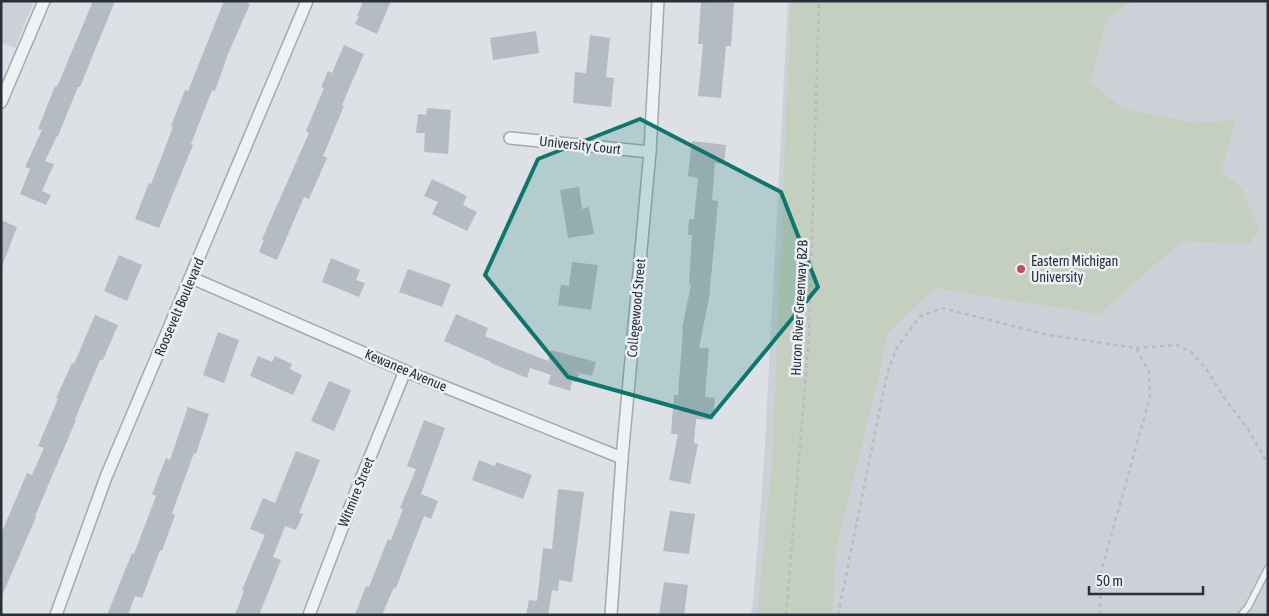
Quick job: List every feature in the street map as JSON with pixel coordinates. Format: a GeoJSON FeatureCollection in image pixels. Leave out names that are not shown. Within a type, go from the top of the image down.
{"type":"FeatureCollection","features":[{"type":"Feature","properties":{"kind":"street"},"geometry":{"type":"LineString","coordinates":[[1,102],[44,1]]}},
{"type":"Feature","properties":{"kind":"street","name":"Roosevelt Boulevard"},"geometry":{"type":"LineString","coordinates":[[56,615],[106,477],[192,278],[307,1]]}},
{"type":"Feature","properties":{"kind":"street","name":"Collegewood Street"},"geometry":{"type":"LineString","coordinates":[[611,615],[622,458],[650,152],[658,1]]}},
{"type":"Feature","properties":{"kind":"street","name":"University Court"},"geometry":{"type":"LineString","coordinates":[[510,138],[650,152]]}},
{"type":"Feature","properties":{"kind":"street","name":"Kewanee Avenue"},"geometry":{"type":"LineString","coordinates":[[192,278],[405,371],[622,458]]}},
{"type":"Feature","properties":{"kind":"street","name":"Witmire Street"},"geometry":{"type":"LineString","coordinates":[[309,615],[356,489],[405,371]]}},
{"type":"Feature","properties":{"kind":"lane"},"geometry":{"type":"LineString","coordinates":[[1241,615],[1248,608],[1268,568]]}},
{"type":"Feature","properties":{"kind":"path","name":"Huron River Greenway B2B"},"geometry":{"type":"LineString","coordinates":[[786,615],[809,338],[819,1]]}},
{"type":"Feature","properties":{"kind":"path"},"geometry":{"type":"LineString","coordinates":[[838,615],[887,374],[896,349],[918,317],[942,308],[1049,335],[1136,348],[1177,345],[1191,352],[1207,370],[1225,399],[1248,429],[1268,464]]}},
{"type":"Feature","properties":{"kind":"path"},"geometry":{"type":"LineString","coordinates":[[1100,615],[1101,572],[1150,397],[1149,372],[1136,348]]}},
{"type":"Feature","properties":{"kind":"highlighted area"},"geometry":{"type":"Polygon","coordinates":[[[640,119],[781,192],[818,287],[711,417],[568,377],[485,275],[538,159],[640,119]]]}},
{"type":"Feature","properties":{"kind":"shaded area"},"geometry":{"type":"Polygon","coordinates":[[[1,1],[34,1],[15,48],[1,42],[1,1]]]}},
{"type":"Feature","properties":{"kind":"shaded area","name":"Eastern Michigan University"},"geometry":{"type":"Polygon","coordinates":[[[788,1],[1268,1],[1268,615],[751,615],[764,462],[788,1]]]}},
{"type":"Feature","properties":{"kind":"green space"},"geometry":{"type":"Polygon","coordinates":[[[791,1],[1133,1],[1107,18],[1091,83],[1124,109],[1195,123],[1236,120],[1221,171],[1241,187],[1259,230],[1249,244],[1182,241],[1099,314],[935,288],[889,331],[836,551],[832,615],[757,615],[772,466],[791,1]]]}},
{"type":"Feature","properties":{"kind":"building"},"geometry":{"type":"Polygon","coordinates":[[[93,1],[115,1],[80,87],[78,87],[58,136],[45,161],[54,164],[42,191],[51,195],[46,205],[20,194],[30,169],[25,167],[42,130],[38,129],[55,86],[57,87],[93,1]]]}},
{"type":"Feature","properties":{"kind":"building"},"geometry":{"type":"Polygon","coordinates":[[[224,1],[243,1],[250,4],[228,54],[215,91],[212,90],[191,144],[193,145],[159,228],[135,219],[149,183],[151,184],[185,90],[188,91],[224,1]]]}},
{"type":"Feature","properties":{"kind":"building"},"geometry":{"type":"Polygon","coordinates":[[[363,1],[391,1],[377,34],[355,24],[363,1]]]}},
{"type":"Feature","properties":{"kind":"building"},"geometry":{"type":"Polygon","coordinates":[[[701,1],[734,3],[731,46],[726,46],[721,98],[698,96],[703,44],[698,44],[701,1]]]}},
{"type":"Feature","properties":{"kind":"building"},"geometry":{"type":"Polygon","coordinates":[[[536,31],[539,53],[493,60],[490,38],[536,31]]]}},
{"type":"Feature","properties":{"kind":"building"},"geometry":{"type":"Polygon","coordinates":[[[590,35],[610,38],[606,77],[614,78],[611,107],[573,103],[575,72],[586,73],[590,35]]]}},
{"type":"Feature","properties":{"kind":"building"},"geometry":{"type":"Polygon","coordinates":[[[344,45],[364,54],[323,156],[327,158],[309,199],[304,197],[277,260],[259,252],[264,240],[262,239],[309,133],[306,131],[324,88],[321,87],[328,71],[332,73],[344,45]]]}},
{"type":"Feature","properties":{"kind":"building"},"geometry":{"type":"Polygon","coordinates":[[[427,108],[451,110],[448,154],[424,152],[425,133],[416,133],[418,114],[426,115],[427,108]]]}},
{"type":"Feature","properties":{"kind":"building"},"geometry":{"type":"Polygon","coordinates":[[[692,141],[726,145],[724,164],[715,163],[712,200],[718,201],[715,237],[709,298],[699,348],[709,348],[705,397],[715,398],[713,420],[696,419],[694,443],[698,444],[690,484],[669,480],[678,434],[671,434],[674,395],[678,395],[682,329],[691,285],[689,284],[692,235],[688,235],[689,219],[694,219],[698,178],[688,176],[692,141]]]}},
{"type":"Feature","properties":{"kind":"building"},"geometry":{"type":"Polygon","coordinates":[[[432,179],[467,196],[463,205],[477,212],[467,231],[432,214],[438,202],[424,196],[432,179]]]}},
{"type":"Feature","properties":{"kind":"building"},"geometry":{"type":"Polygon","coordinates":[[[579,187],[582,209],[589,207],[594,234],[568,238],[560,190],[579,187]]]}},
{"type":"Feature","properties":{"kind":"building"},"geometry":{"type":"Polygon","coordinates":[[[1,220],[17,227],[2,266],[1,266],[1,220]]]}},
{"type":"Feature","properties":{"kind":"building"},"geometry":{"type":"Polygon","coordinates":[[[119,255],[142,265],[127,301],[104,291],[119,255]]]}},
{"type":"Feature","properties":{"kind":"building"},"geometry":{"type":"Polygon","coordinates":[[[331,258],[360,270],[356,280],[365,283],[359,297],[322,282],[331,258]]]}},
{"type":"Feature","properties":{"kind":"building"},"geometry":{"type":"Polygon","coordinates":[[[572,262],[598,265],[591,310],[558,305],[561,285],[569,286],[572,262]]]}},
{"type":"Feature","properties":{"kind":"building"},"geometry":{"type":"Polygon","coordinates":[[[408,269],[451,284],[442,307],[399,292],[408,269]]]}},
{"type":"Feature","properties":{"kind":"building"},"geometry":{"type":"Polygon","coordinates":[[[456,314],[488,328],[485,336],[548,361],[551,350],[596,362],[592,376],[575,372],[579,374],[576,382],[572,381],[570,391],[548,384],[551,375],[530,368],[527,378],[491,363],[444,341],[456,314]]]}},
{"type":"Feature","properties":{"kind":"building"},"geometry":{"type":"Polygon","coordinates":[[[95,315],[118,325],[103,360],[100,360],[1,598],[1,534],[27,473],[32,475],[44,448],[38,446],[58,399],[56,398],[72,363],[74,364],[95,315]]]}},
{"type":"Feature","properties":{"kind":"building"},"geometry":{"type":"Polygon","coordinates":[[[218,332],[239,340],[224,383],[203,375],[218,332]]]}},
{"type":"Feature","properties":{"kind":"building"},"geometry":{"type":"Polygon","coordinates":[[[258,356],[272,362],[275,356],[292,364],[290,369],[302,375],[293,395],[250,376],[258,356]]]}},
{"type":"Feature","properties":{"kind":"building"},"geometry":{"type":"Polygon","coordinates":[[[329,381],[351,390],[334,431],[311,421],[329,381]]]}},
{"type":"Feature","properties":{"kind":"building"},"geometry":{"type":"Polygon","coordinates":[[[188,407],[209,414],[196,454],[194,453],[172,513],[175,515],[162,551],[160,550],[142,598],[135,596],[128,615],[107,615],[132,553],[134,554],[156,496],[152,494],[166,458],[170,460],[188,407]]]}},
{"type":"Feature","properties":{"kind":"building"},"geometry":{"type":"Polygon","coordinates":[[[424,420],[445,428],[421,494],[438,501],[431,519],[424,516],[396,588],[394,587],[382,615],[355,615],[366,586],[369,587],[388,539],[391,540],[403,509],[400,508],[416,469],[407,466],[424,420]]]}},
{"type":"Feature","properties":{"kind":"building"},"geometry":{"type":"Polygon","coordinates":[[[296,451],[320,460],[299,513],[303,514],[296,530],[285,526],[273,557],[281,560],[259,615],[235,615],[244,591],[242,590],[265,535],[250,529],[263,498],[275,503],[296,451]]]}},
{"type":"Feature","properties":{"kind":"building"},"geometry":{"type":"Polygon","coordinates":[[[479,460],[495,466],[496,462],[532,475],[523,499],[472,480],[479,460]]]}},
{"type":"Feature","properties":{"kind":"building"},"geometry":{"type":"Polygon","coordinates":[[[558,489],[584,492],[572,582],[559,580],[558,591],[552,590],[548,615],[526,615],[529,600],[537,601],[543,548],[552,549],[558,489]]]}},
{"type":"Feature","properties":{"kind":"building"},"geometry":{"type":"Polygon","coordinates":[[[670,511],[695,514],[689,554],[663,551],[670,511]]]}},
{"type":"Feature","properties":{"kind":"building"},"geometry":{"type":"Polygon","coordinates":[[[664,582],[688,585],[684,615],[659,615],[664,582]]]}},
{"type":"Feature","properties":{"kind":"place","name":"Eastern Michigan University"},"geometry":{"type":"Point","coordinates":[1021,269]}}]}
